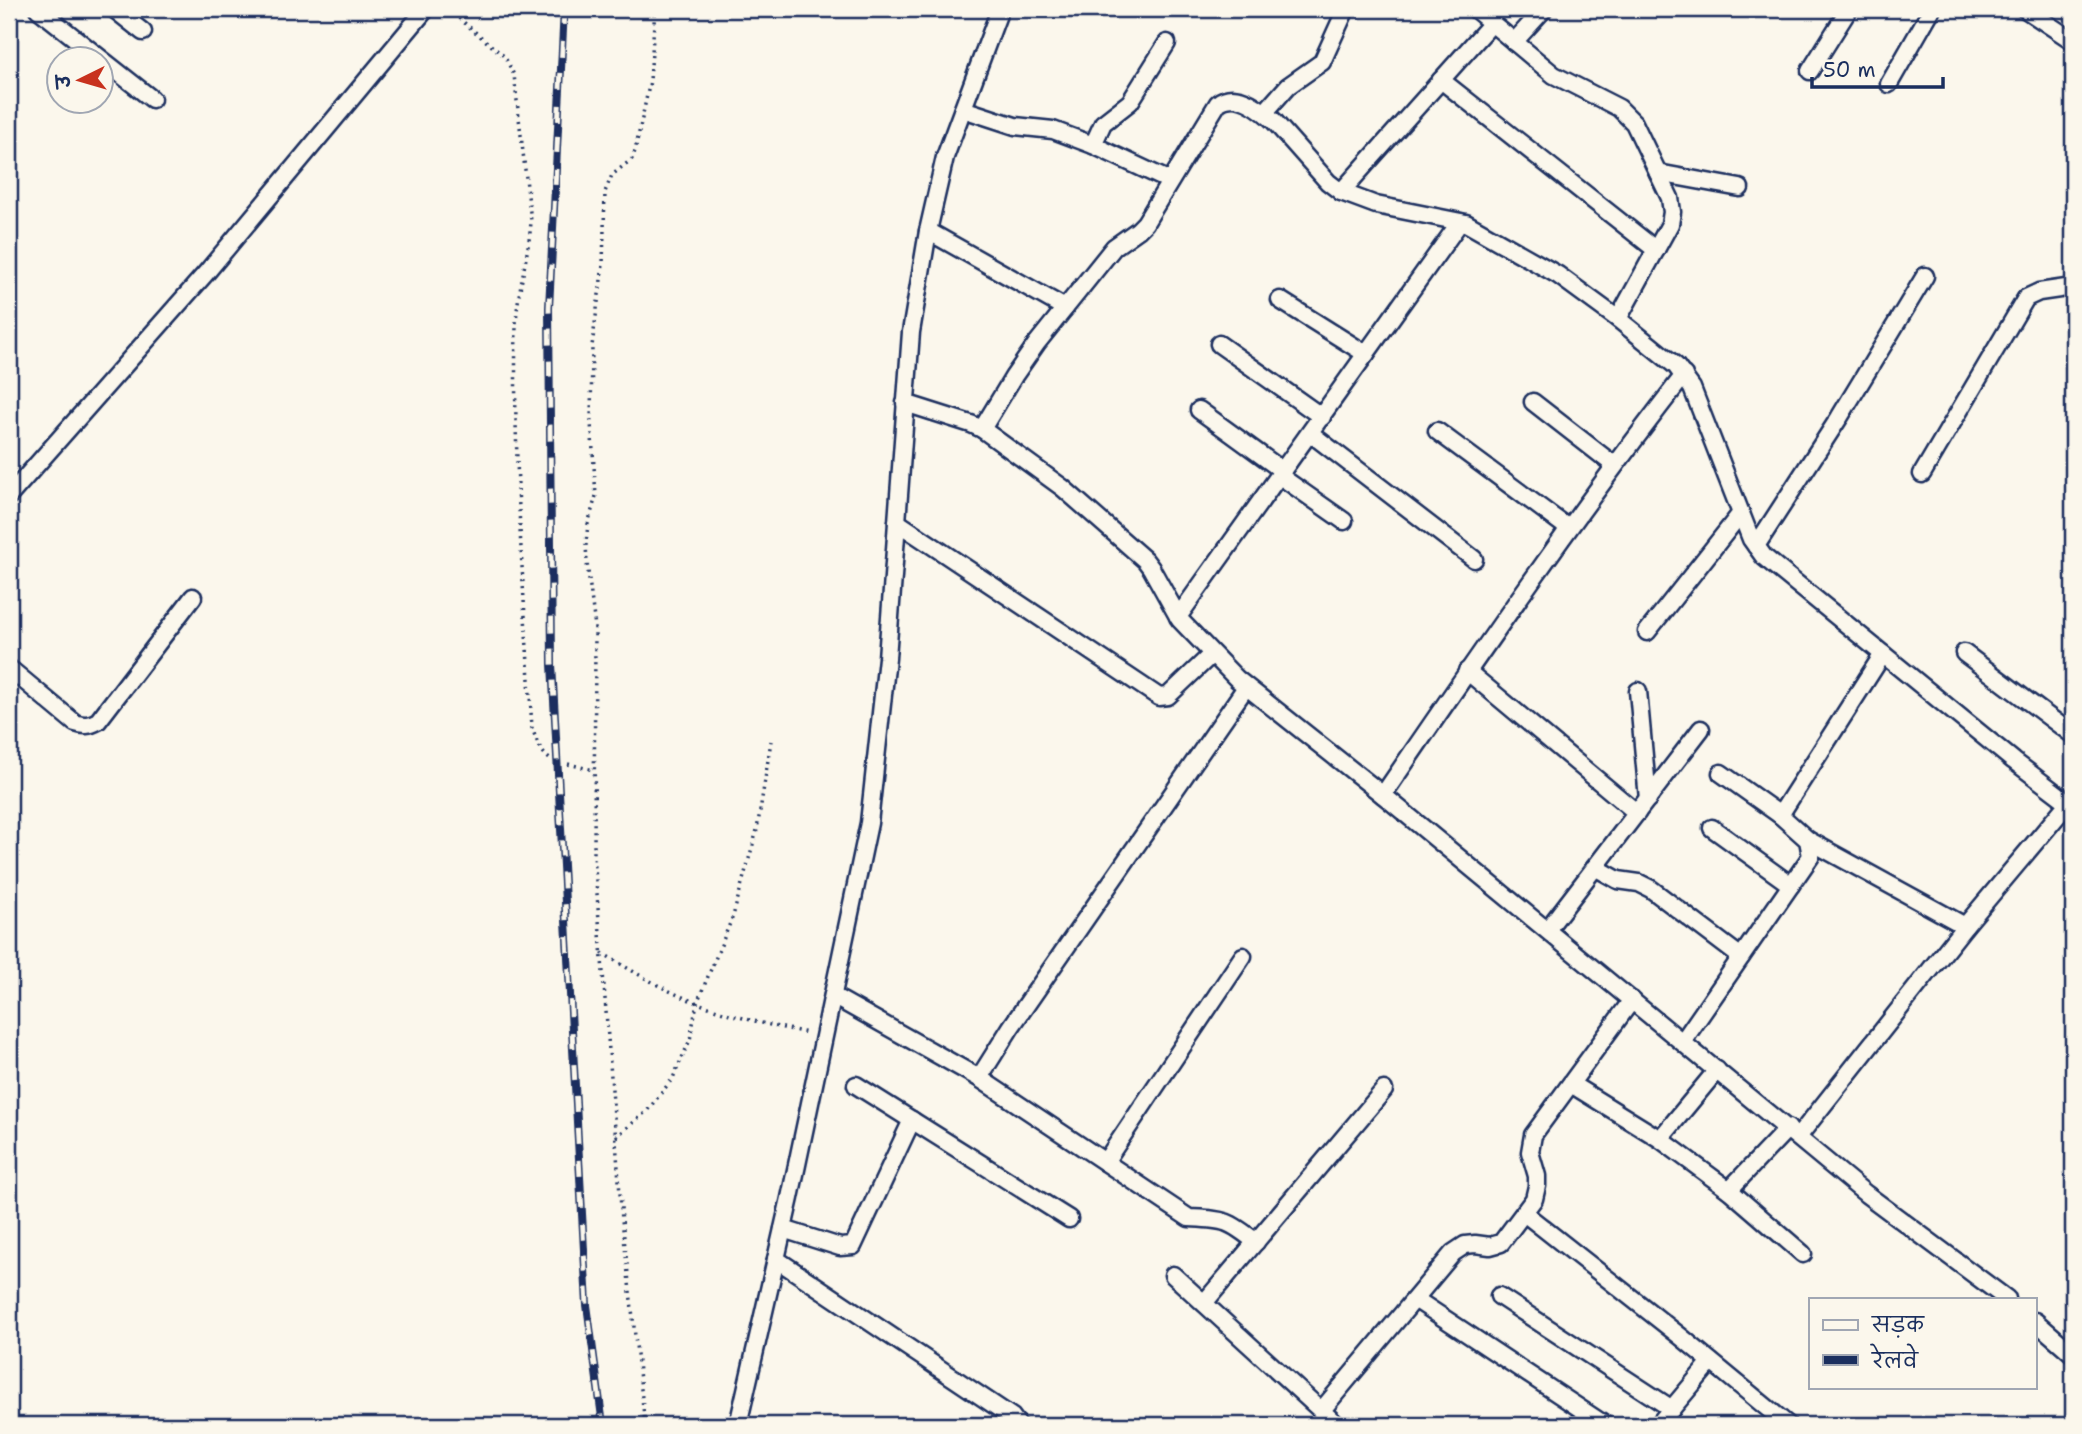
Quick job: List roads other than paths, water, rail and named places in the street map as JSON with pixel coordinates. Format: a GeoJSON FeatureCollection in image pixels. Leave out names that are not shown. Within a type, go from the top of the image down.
{"type":"FeatureCollection","features":[{"type":"Feature","properties":{"kind":"street"},"geometry":{"type":"LineString","coordinates":[[38,9],[152,99]]}},
{"type":"Feature","properties":{"kind":"street"},"geometry":{"type":"LineString","coordinates":[[114,9],[142,32]]}},
{"type":"Feature","properties":{"kind":"street"},"geometry":{"type":"LineString","coordinates":[[9,496],[206,273],[426,9]]}},
{"type":"Feature","properties":{"kind":"street"},"geometry":{"type":"LineString","coordinates":[[738,1425],[783,1229],[869,823],[887,658],[911,332],[928,231],[945,157],[1000,9]]}},
{"type":"Feature","properties":{"kind":"street"},"geometry":{"type":"LineString","coordinates":[[1265,112],[1288,86],[1321,62],[1346,9]]}},
{"type":"Feature","properties":{"kind":"street"},"geometry":{"type":"LineString","coordinates":[[1475,9],[1553,75],[1619,108],[1627,115],[1634,123],[1670,198],[1670,224],[1618,319]]}},
{"type":"Feature","properties":{"kind":"street"},"geometry":{"type":"LineString","coordinates":[[1514,42],[1544,9]]}},
{"type":"Feature","properties":{"kind":"street"},"geometry":{"type":"LineString","coordinates":[[1811,71],[1849,9]]}},
{"type":"Feature","properties":{"kind":"street"},"geometry":{"type":"LineString","coordinates":[[1889,84],[1932,9]]}},
{"type":"Feature","properties":{"kind":"street"},"geometry":{"type":"LineString","coordinates":[[2025,9],[2073,41]]}},
{"type":"Feature","properties":{"kind":"street"},"geometry":{"type":"LineString","coordinates":[[1341,192],[1492,23]]}},
{"type":"Feature","properties":{"kind":"street"},"geometry":{"type":"LineString","coordinates":[[1093,145],[1103,123],[1130,102],[1167,43]]}},
{"type":"Feature","properties":{"kind":"street"},"geometry":{"type":"LineString","coordinates":[[1441,80],[1656,250]]}},
{"type":"Feature","properties":{"kind":"street"},"geometry":{"type":"LineString","coordinates":[[982,429],[1026,358],[1065,308],[1114,247],[1145,223],[1218,103],[1234,97],[1265,112],[1328,182],[1341,192],[1376,205],[1460,222],[1552,271],[1676,366],[1692,388],[1755,547],[1764,557],[2014,761],[2071,804],[1965,926],[1793,1133],[1729,1191]]}},
{"type":"Feature","properties":{"kind":"street"},"geometry":{"type":"LineString","coordinates":[[962,109],[1015,126],[1046,128],[1093,145],[1170,181]]}},
{"type":"Feature","properties":{"kind":"street"},"geometry":{"type":"LineString","coordinates":[[1658,173],[1740,188]]}},
{"type":"Feature","properties":{"kind":"street"},"geometry":{"type":"LineString","coordinates":[[1178,617],[1460,222]]}},
{"type":"Feature","properties":{"kind":"street"},"geometry":{"type":"LineString","coordinates":[[928,231],[1065,308]]}},
{"type":"Feature","properties":{"kind":"street"},"geometry":{"type":"LineString","coordinates":[[1755,547],[1839,418],[1925,276]]}},
{"type":"Feature","properties":{"kind":"street"},"geometry":{"type":"LineString","coordinates":[[1922,474],[2026,298],[2039,292],[2073,287]]}},
{"type":"Feature","properties":{"kind":"street"},"geometry":{"type":"LineString","coordinates":[[1280,300],[1366,354]]}},
{"type":"Feature","properties":{"kind":"street"},"geometry":{"type":"LineString","coordinates":[[1219,344],[1322,417]]}},
{"type":"Feature","properties":{"kind":"street"},"geometry":{"type":"LineString","coordinates":[[1383,795],[1568,528],[1684,375]]}},
{"type":"Feature","properties":{"kind":"street"},"geometry":{"type":"LineString","coordinates":[[1533,402],[1614,465]]}},
{"type":"Feature","properties":{"kind":"street"},"geometry":{"type":"LineString","coordinates":[[905,403],[982,429],[1063,488],[1136,551],[1151,568],[1178,617],[1245,687],[1383,795],[1866,1194],[2006,1298]]}},
{"type":"Feature","properties":{"kind":"street"},"geometry":{"type":"LineString","coordinates":[[1199,410],[1344,522]]}},
{"type":"Feature","properties":{"kind":"street"},"geometry":{"type":"LineString","coordinates":[[1437,431],[1568,528]]}},
{"type":"Feature","properties":{"kind":"street"},"geometry":{"type":"LineString","coordinates":[[1310,433],[1474,559]]}},
{"type":"Feature","properties":{"kind":"street"},"geometry":{"type":"LineString","coordinates":[[1647,632],[1741,513]]}},
{"type":"Feature","properties":{"kind":"street"},"geometry":{"type":"LineString","coordinates":[[897,522],[1159,697],[1168,696],[1212,654]]}},
{"type":"Feature","properties":{"kind":"street"},"geometry":{"type":"LineString","coordinates":[[9,668],[75,723],[91,725],[98,721],[193,597]]}},
{"type":"Feature","properties":{"kind":"street"},"geometry":{"type":"LineString","coordinates":[[1964,653],[2073,735]]}},
{"type":"Feature","properties":{"kind":"street"},"geometry":{"type":"LineString","coordinates":[[1780,815],[1883,654]]}},
{"type":"Feature","properties":{"kind":"street"},"geometry":{"type":"LineString","coordinates":[[1467,671],[1637,813]]}},
{"type":"Feature","properties":{"kind":"street"},"geometry":{"type":"LineString","coordinates":[[979,1077],[1245,687]]}},
{"type":"Feature","properties":{"kind":"street"},"geometry":{"type":"LineString","coordinates":[[1638,691],[1648,799]]}},
{"type":"Feature","properties":{"kind":"street"},"geometry":{"type":"LineString","coordinates":[[1547,930],[1701,729]]}},
{"type":"Feature","properties":{"kind":"street"},"geometry":{"type":"LineString","coordinates":[[1721,773],[1780,815],[1808,840],[1965,926]]}},
{"type":"Feature","properties":{"kind":"street"},"geometry":{"type":"LineString","coordinates":[[1712,828],[1791,885]]}},
{"type":"Feature","properties":{"kind":"street"},"geometry":{"type":"LineString","coordinates":[[1683,1041],[1811,856],[1808,840]]}},
{"type":"Feature","properties":{"kind":"street"},"geometry":{"type":"LineString","coordinates":[[1595,867],[1618,880],[1639,883],[1651,889],[1741,957]]}},
{"type":"Feature","properties":{"kind":"street"},"geometry":{"type":"LineString","coordinates":[[1105,1162],[1243,956]]}},
{"type":"Feature","properties":{"kind":"street"},"geometry":{"type":"LineString","coordinates":[[832,996],[979,1077],[1189,1218],[1227,1221],[1256,1242]]}},
{"type":"Feature","properties":{"kind":"street"},"geometry":{"type":"LineString","coordinates":[[1321,1411],[1453,1253],[1465,1245],[1490,1247],[1501,1243],[1524,1213],[1534,1199],[1537,1186],[1530,1152],[1534,1135],[1633,1000]]}},
{"type":"Feature","properties":{"kind":"street"},"geometry":{"type":"LineString","coordinates":[[1660,1139],[1717,1070]]}},
{"type":"Feature","properties":{"kind":"street"},"geometry":{"type":"LineString","coordinates":[[1571,1084],[1660,1139],[1729,1191],[1802,1254]]}},
{"type":"Feature","properties":{"kind":"street"},"geometry":{"type":"LineString","coordinates":[[856,1085],[1069,1219]]}},
{"type":"Feature","properties":{"kind":"street"},"geometry":{"type":"LineString","coordinates":[[1204,1303],[1384,1090]]}},
{"type":"Feature","properties":{"kind":"street"},"geometry":{"type":"LineString","coordinates":[[783,1229],[840,1247],[853,1246],[912,1120]]}},
{"type":"Feature","properties":{"kind":"street"},"geometry":{"type":"LineString","coordinates":[[1524,1213],[1788,1425]]}},
{"type":"Feature","properties":{"kind":"street"},"geometry":{"type":"LineString","coordinates":[[776,1259],[1012,1417],[1018,1425]]}},
{"type":"Feature","properties":{"kind":"street"},"geometry":{"type":"LineString","coordinates":[[1173,1275],[1337,1425]]}},
{"type":"Feature","properties":{"kind":"street"},"geometry":{"type":"LineString","coordinates":[[1499,1296],[1672,1409]]}},
{"type":"Feature","properties":{"kind":"street"},"geometry":{"type":"LineString","coordinates":[[1415,1299],[1605,1425]]}},
{"type":"Feature","properties":{"kind":"street"},"geometry":{"type":"LineString","coordinates":[[2036,1322],[2073,1354]]}},
{"type":"Feature","properties":{"kind":"street"},"geometry":{"type":"LineString","coordinates":[[1658,1425],[1711,1362]]}},
{"type":"Feature","properties":{"kind":"railway"},"geometry":{"type":"LineString","coordinates":[[564,9],[549,308],[552,664],[587,1305],[603,1425]]}}]}
